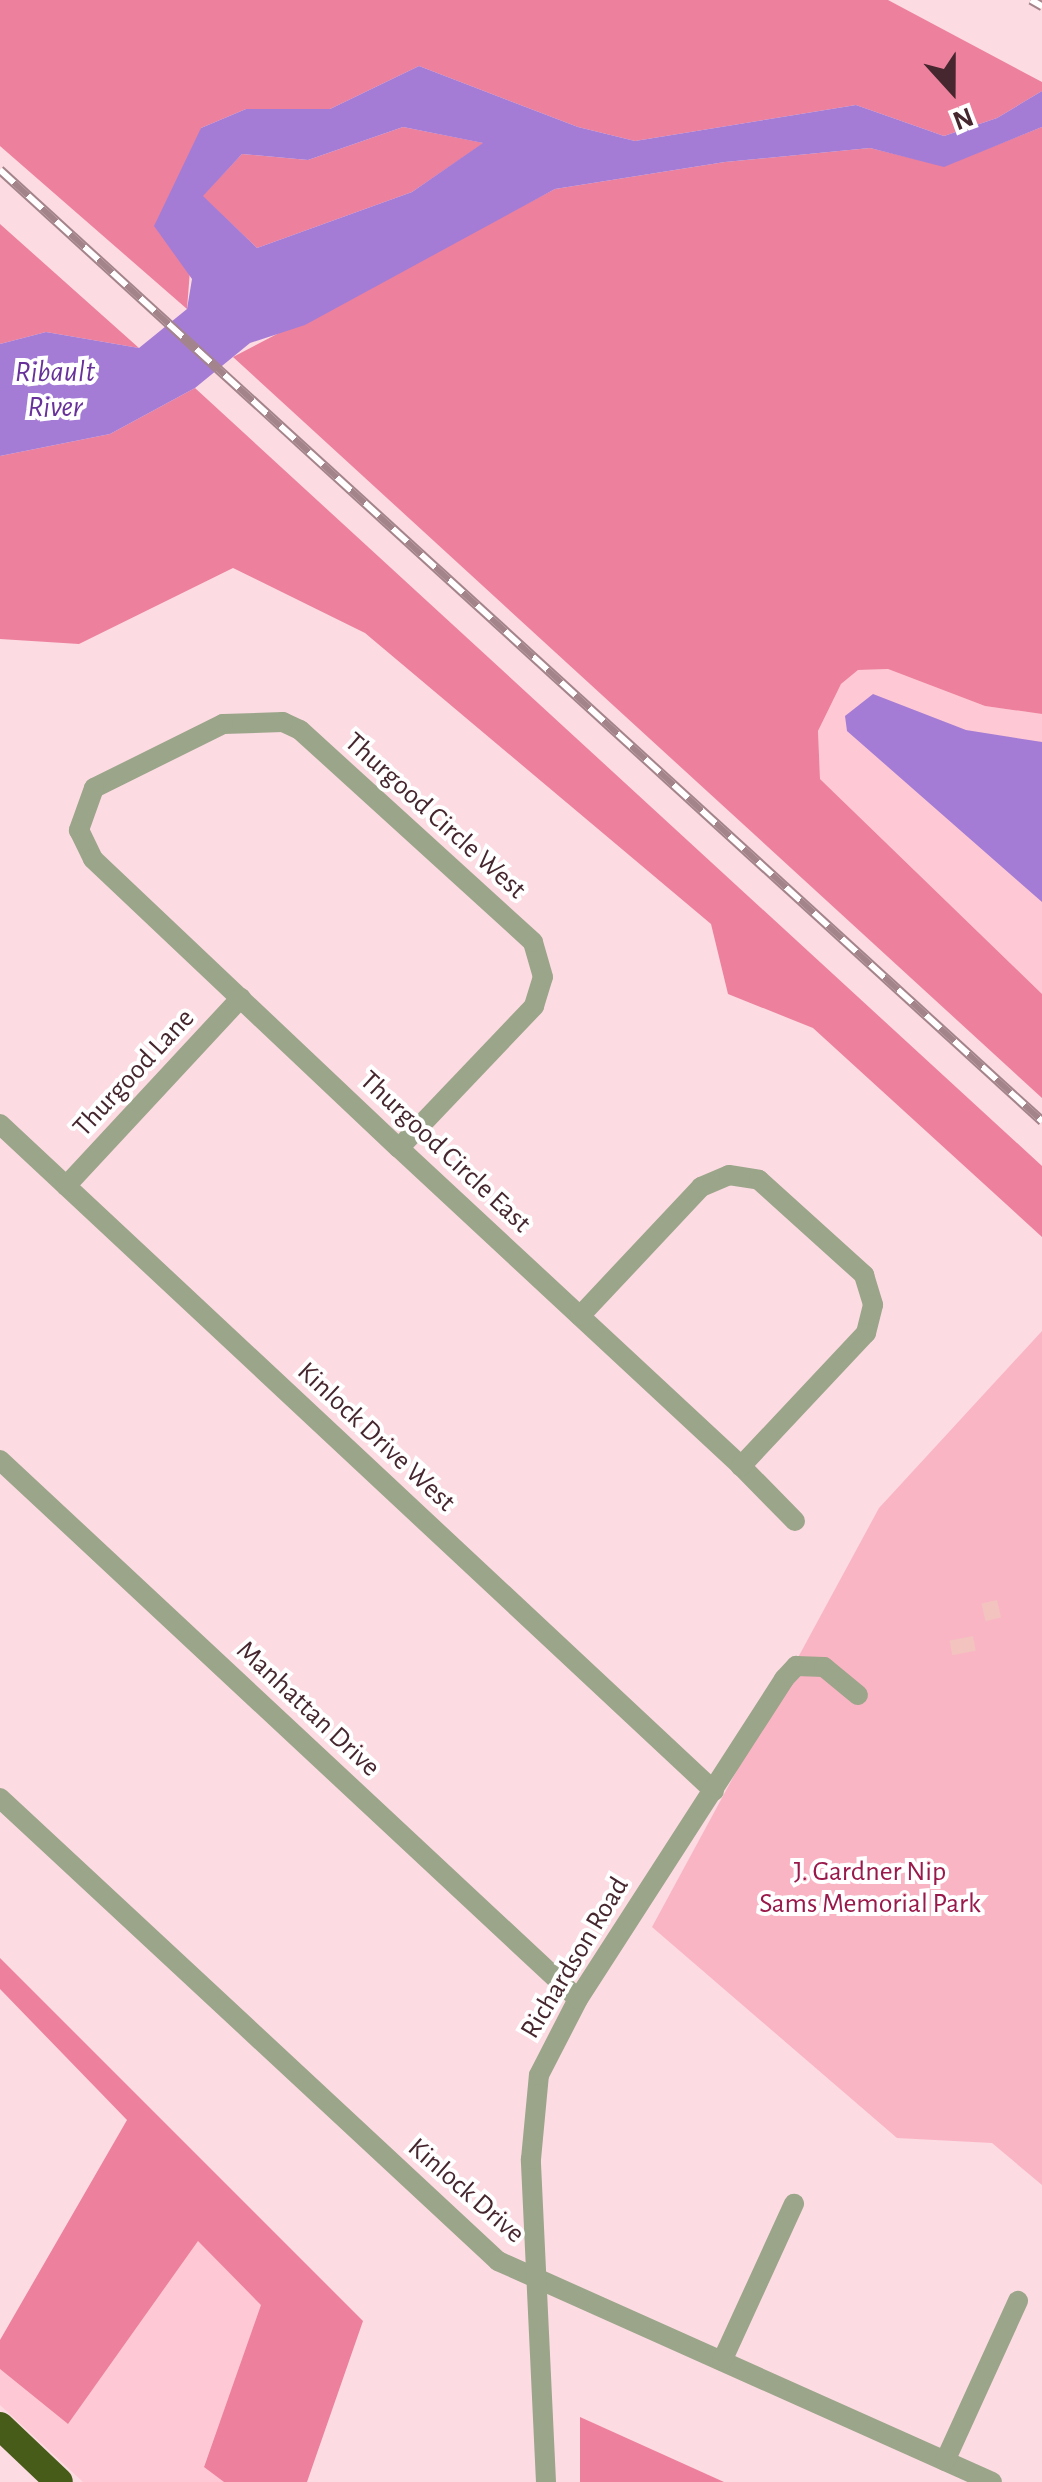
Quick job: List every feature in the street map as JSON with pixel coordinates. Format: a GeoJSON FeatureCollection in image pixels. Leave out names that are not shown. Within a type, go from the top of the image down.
{"type":"FeatureCollection","features":[{"type":"Feature","properties":{"kind":"highway"},"geometry":{"type":"LineString","coordinates":[[0,2426],[59,2482]]}},
{"type":"Feature","properties":{"kind":"street","name":"Thurgood Circle East"},"geometry":{"type":"LineString","coordinates":[[266,719],[223,724],[107,777],[80,812],[79,830],[93,860],[796,1521]]}},
{"type":"Feature","properties":{"kind":"street","name":"Thurgood Circle West"},"geometry":{"type":"LineString","coordinates":[[266,719],[300,730],[533,942],[542,977],[534,1006],[400,1148]]}},
{"type":"Feature","properties":{"kind":"street","name":"Thurgood Lane"},"geometry":{"type":"LineString","coordinates":[[66,1186],[241,998]]}},
{"type":"Feature","properties":{"kind":"street","name":"Kinlock Drive West"},"geometry":{"type":"LineString","coordinates":[[0,1124],[714,1790]]}},
{"type":"Feature","properties":{"kind":"street"},"geometry":{"type":"LineString","coordinates":[[580,1316],[702,1188],[730,1175],[746,1174],[772,1192],[864,1275],[873,1305],[866,1334],[741,1466]]}},
{"type":"Feature","properties":{"kind":"street","name":"Manhattan Drive"},"geometry":{"type":"LineString","coordinates":[[0,1460],[578,1999]]}},
{"type":"Feature","properties":{"kind":"street","name":"Richardson Road"},"geometry":{"type":"LineString","coordinates":[[546,2482],[534,2101],[552,2044],[784,1678],[796,1666],[824,1667],[858,1695]]}},
{"type":"Feature","properties":{"kind":"street","name":"Kinlock Drive"},"geometry":{"type":"LineString","coordinates":[[0,1798],[498,2261],[992,2482]]}},
{"type":"Feature","properties":{"kind":"street"},"geometry":{"type":"LineString","coordinates":[[722,2361],[794,2204]]}},
{"type":"Feature","properties":{"kind":"street"},"geometry":{"type":"LineString","coordinates":[[945,2461],[1018,2301]]}},
{"type":"Feature","properties":{"kind":"shaded area"},"geometry":{"type":"Polygon","coordinates":[[[0,0],[888,0],[1042,82],[1042,91],[997,118],[944,136],[856,105],[635,141],[578,127],[419,66],[330,109],[246,109],[201,128],[187,309],[0,146],[0,0]]]}},
{"type":"Feature","properties":{"kind":"shaded area"},"geometry":{"type":"Polygon","coordinates":[[[403,127],[484,143],[412,192],[257,248],[202,196],[242,154],[308,160],[403,127]]]}},
{"type":"Feature","properties":{"kind":"shaded area"},"geometry":{"type":"Polygon","coordinates":[[[1042,127],[1042,714],[985,706],[888,669],[858,670],[841,684],[818,731],[820,779],[1042,994],[1042,1098],[233,357],[555,189],[725,162],[870,148],[944,166],[1042,127]]]}},
{"type":"Feature","properties":{"kind":"shaded area"},"geometry":{"type":"Polygon","coordinates":[[[0,224],[139,348],[46,332],[0,344],[0,224]]]}},
{"type":"Feature","properties":{"kind":"shaded area"},"geometry":{"type":"Polygon","coordinates":[[[195,388],[1042,1166],[1042,1237],[813,1028],[728,994],[711,924],[365,633],[233,568],[79,644],[0,639],[0,456],[110,434],[195,388]]]}},
{"type":"Feature","properties":{"kind":"shaded area"},"geometry":{"type":"Polygon","coordinates":[[[888,669],[985,706],[1042,714],[1042,994],[820,779],[818,731],[841,684],[858,670],[888,669]]]}},
{"type":"Feature","properties":{"kind":"shaded area"},"geometry":{"type":"Polygon","coordinates":[[[0,1958],[363,2321],[307,2482],[224,2482],[204,2467],[261,2305],[198,2241],[68,2424],[0,2369],[0,2340],[127,2120],[0,1989],[0,1958]]]}},
{"type":"Feature","properties":{"kind":"shaded area"},"geometry":{"type":"Polygon","coordinates":[[[198,2240],[262,2305],[204,2466],[224,2482],[83,2482],[0,2405],[0,2369],[68,2424],[198,2240]]]}},
{"type":"Feature","properties":{"kind":"shaded area"},"geometry":{"type":"Polygon","coordinates":[[[580,2417],[724,2482],[580,2482],[580,2417]]]}},
{"type":"Feature","properties":{"kind":"green space","name":"J. Gardner Nip Sams Memorial Park"},"geometry":{"type":"Polygon","coordinates":[[[1042,1331],[1042,2185],[992,2143],[897,2138],[652,1927],[879,1508],[1042,1331]]]}},
{"type":"Feature","properties":{"kind":"water","name":"Ribault River"},"geometry":{"type":"Polygon","coordinates":[[[419,66],[578,127],[635,141],[856,105],[944,136],[997,118],[1042,91],[1042,127],[944,167],[870,148],[725,162],[555,189],[305,325],[250,343],[195,388],[110,434],[0,456],[0,344],[46,332],[139,348],[187,309],[192,279],[154,226],[201,128],[246,109],[330,109],[419,66]],[[403,127],[308,160],[242,154],[203,196],[257,248],[412,192],[483,143],[403,127]]]}},
{"type":"Feature","properties":{"kind":"water"},"geometry":{"type":"Polygon","coordinates":[[[873,694],[966,730],[1042,742],[1042,902],[847,731],[845,716],[873,694]]]}},
{"type":"Feature","properties":{"kind":"building"},"geometry":{"type":"Polygon","coordinates":[[[997,1600],[1001,1618],[985,1621],[981,1604],[997,1600]]]}},
{"type":"Feature","properties":{"kind":"building"},"geometry":{"type":"Polygon","coordinates":[[[973,1636],[976,1651],[952,1655],[949,1641],[973,1636]]]}},
{"type":"Feature","properties":{"kind":"railway"},"geometry":{"type":"LineString","coordinates":[[1031,0],[1042,6]]}},
{"type":"Feature","properties":{"kind":"railway"},"geometry":{"type":"LineString","coordinates":[[0,170],[1042,1121]]}}]}
